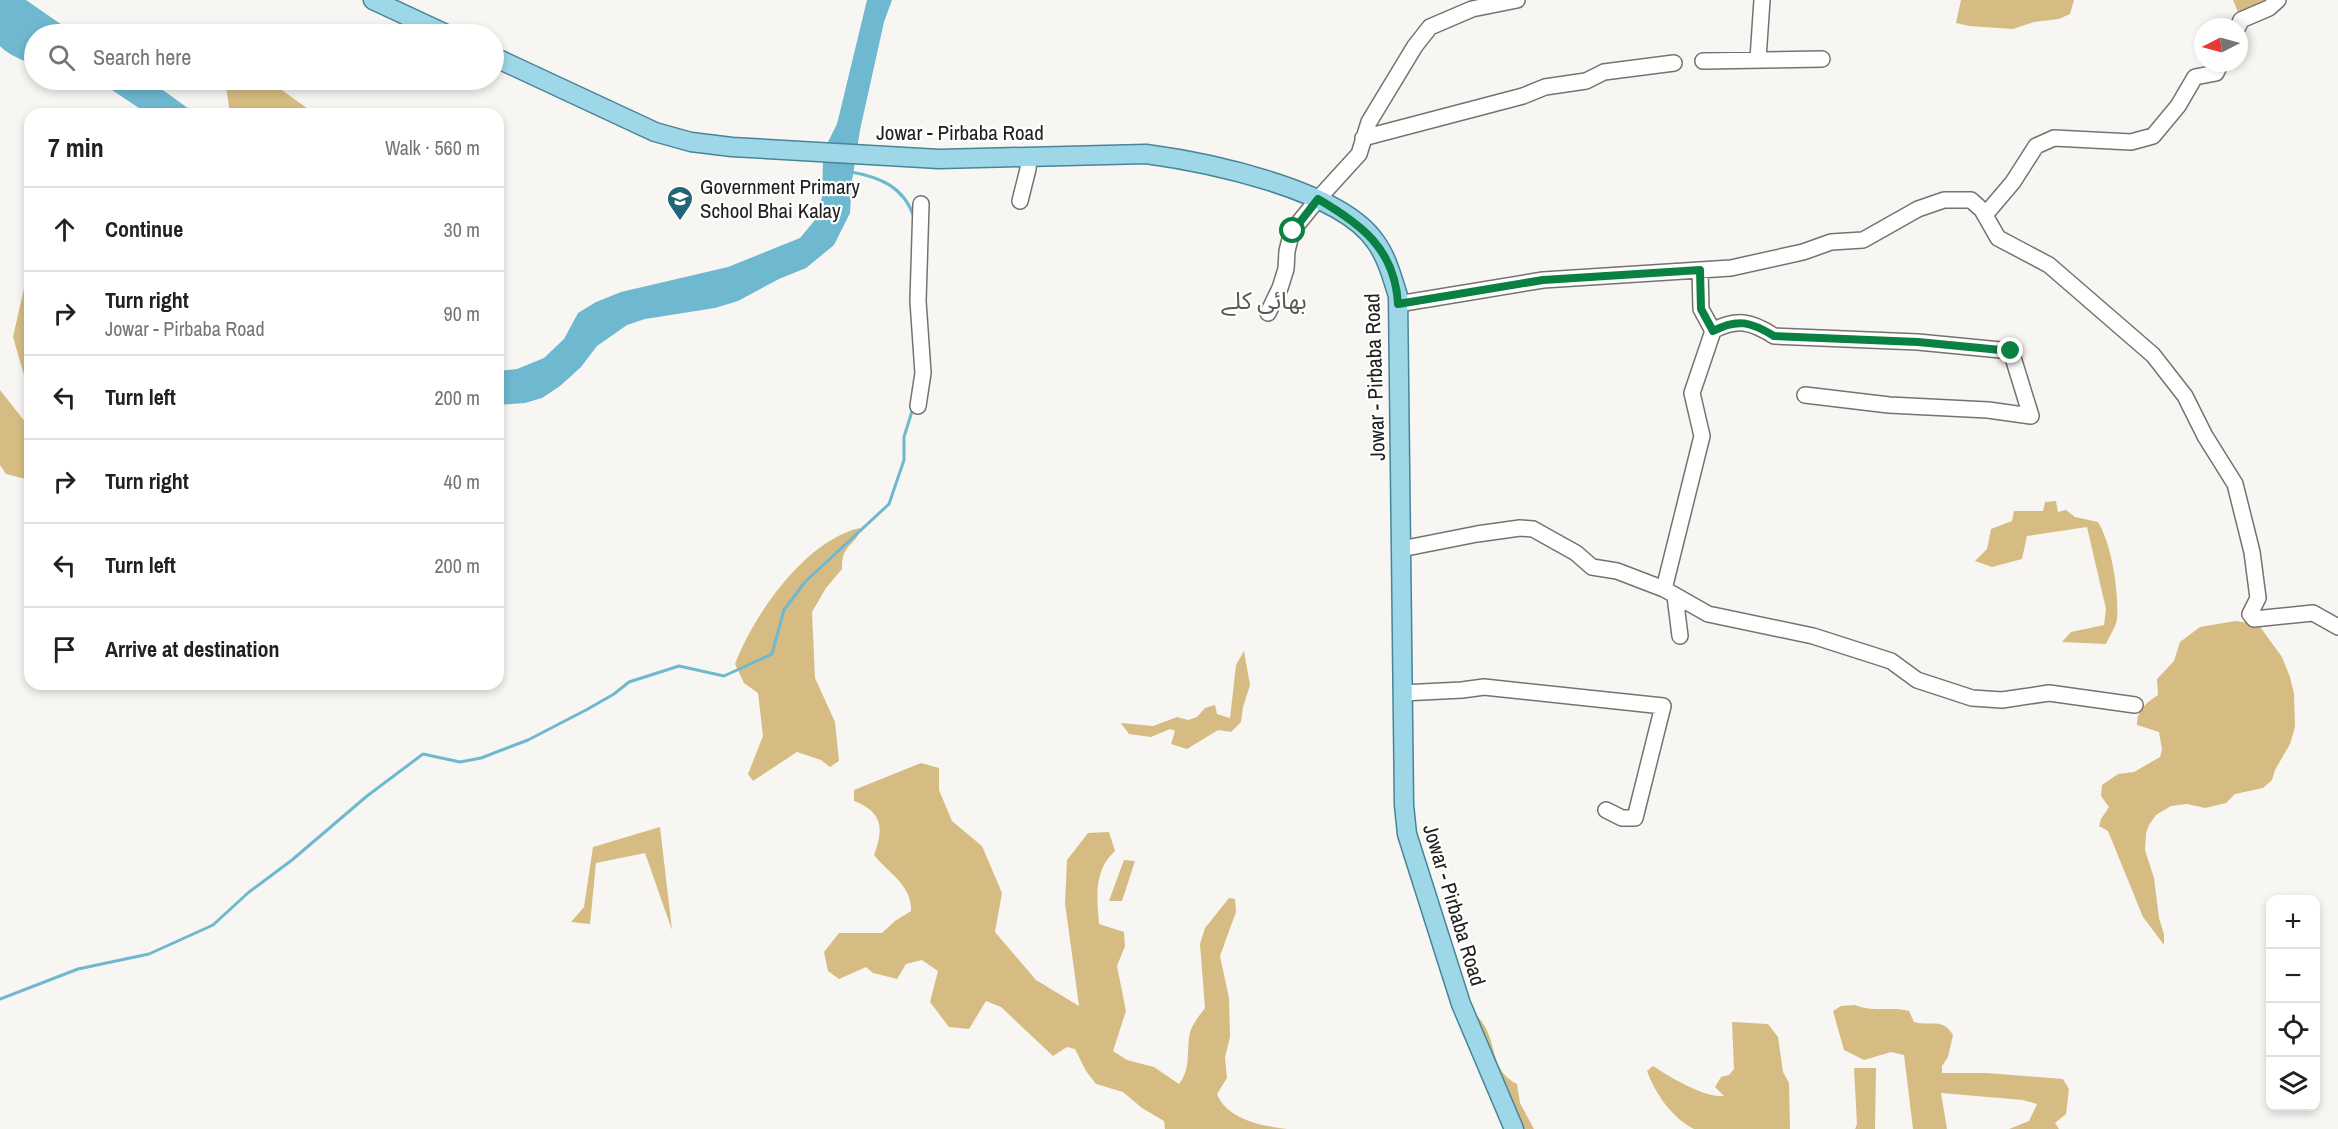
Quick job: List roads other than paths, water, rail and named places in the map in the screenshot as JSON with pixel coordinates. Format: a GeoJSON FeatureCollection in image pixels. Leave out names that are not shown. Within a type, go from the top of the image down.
{"type":"FeatureCollection","features":[{"type":"Feature","properties":{"kind":"main road"},"geometry":{"type":"LineString","coordinates":[[373,0],[425,24]]}},
{"type":"Feature","properties":{"kind":"main road","name":"Jowar - Pirbaba Road"},"geometry":{"type":"LineString","coordinates":[[504,62],[655,132],[691,141],[732,147],[939,159],[1146,154],[1177,158],[1263,180],[1318,199],[1350,217],[1374,239],[1388,263],[1398,304],[1402,693],[1404,805],[1407,834],[1461,1004],[1514,1129]]}},
{"type":"Feature","properties":{"kind":"street"},"geometry":{"type":"LineString","coordinates":[[1268,313],[1286,269],[1287,251],[1293,231],[1318,199],[1359,154],[1369,122],[1390,84],[1430,27],[1472,9],[1517,0]]}},
{"type":"Feature","properties":{"kind":"street"},"geometry":{"type":"LineString","coordinates":[[1758,59],[1762,0]]}},
{"type":"Feature","properties":{"kind":"street"},"geometry":{"type":"LineString","coordinates":[[2246,18],[2268,8],[2278,0]]}},
{"type":"Feature","properties":{"kind":"street"},"geometry":{"type":"LineString","coordinates":[[1703,61],[1822,59]]}},
{"type":"Feature","properties":{"kind":"street"},"geometry":{"type":"LineString","coordinates":[[1363,138],[1523,96],[1545,87],[1586,81],[1604,72],[1674,63]]}},
{"type":"Feature","properties":{"kind":"street"},"geometry":{"type":"LineString","coordinates":[[1985,215],[2013,182],[2036,146],[2054,138],[2075,141],[2131,142],[2153,136],[2178,106],[2195,77],[2216,72]]}},
{"type":"Feature","properties":{"kind":"street"},"geometry":{"type":"LineString","coordinates":[[1020,201],[1027,176],[1029,156]]}},
{"type":"Feature","properties":{"kind":"street"},"geometry":{"type":"LineString","coordinates":[[1398,304],[1543,280],[1731,268],[1803,252],[1831,242],[1863,240],[1918,209],[1944,200],[1971,200],[1985,215],[1998,238],[2049,266],[2153,355],[2185,396],[2205,436],[2235,484],[2252,552],[2258,598],[2250,614],[2254,619],[2313,614],[2338,627]]}},
{"type":"Feature","properties":{"kind":"street"},"geometry":{"type":"LineString","coordinates":[[918,406],[923,374],[918,301],[921,204]]}},
{"type":"Feature","properties":{"kind":"street"},"geometry":{"type":"LineString","coordinates":[[1700,270],[1701,309],[1713,331]]}},
{"type":"Feature","properties":{"kind":"street"},"geometry":{"type":"LineString","coordinates":[[1680,636],[1669,593],[1702,436],[1692,393],[1708,340],[1713,331],[1728,323],[1754,323],[1774,336],[1918,342],[2011,351],[2031,416],[1988,410],[1889,405],[1805,395]]}},
{"type":"Feature","properties":{"kind":"street"},"geometry":{"type":"LineString","coordinates":[[1401,549],[1477,534],[1520,528],[1533,529],[1576,552],[1592,567],[1617,572],[1669,593],[1708,614],[1813,636],[1892,661],[1917,680],[1972,698],[2002,700],[2049,693],[2135,705]]}},
{"type":"Feature","properties":{"kind":"street"},"geometry":{"type":"LineString","coordinates":[[1402,693],[1484,687],[1663,706],[1635,818],[1622,818],[1606,810]]}},
{"type":"Feature","properties":{"kind":"water"},"geometry":{"type":"Polygon","coordinates":[[[0,0],[26,0],[61,24],[24,24],[24,60],[0,46],[0,0]]]}},
{"type":"Feature","properties":{"kind":"water"},"geometry":{"type":"Polygon","coordinates":[[[867,0],[892,0],[884,22],[860,130],[852,181],[850,213],[834,245],[806,268],[779,279],[738,301],[715,308],[645,319],[627,325],[597,346],[581,367],[560,386],[542,398],[525,403],[504,405],[504,370],[517,369],[544,358],[564,339],[578,313],[596,302],[621,292],[728,267],[800,238],[815,220],[822,197],[823,160],[828,142],[837,124],[867,0]]]}},
{"type":"Feature","properties":{"kind":"water"},"geometry":{"type":"Polygon","coordinates":[[[112,90],[163,90],[188,108],[139,108],[112,90]]]}},
{"type":"Feature","properties":{"kind":"waterway"},"geometry":{"type":"LineString","coordinates":[[851,172],[872,177],[890,185],[904,198],[914,217]]}},
{"type":"Feature","properties":{"kind":"waterway"},"geometry":{"type":"LineString","coordinates":[[0,999],[78,969],[149,954],[213,925],[249,892],[292,860],[367,796],[423,754],[460,762],[481,758],[528,740],[614,694],[629,682],[679,666],[724,676],[772,654],[784,610],[805,582],[889,504],[904,460],[904,437],[913,408]]}},
{"type":"Feature","properties":{"kind":"place","name":"Government Primary School Bhai Kalay"},"geometry":{"type":"Point","coordinates":[680,222]}},
{"type":"Feature","properties":{"kind":"district","name":"بھائی كلے"},"geometry":{"type":"Point","coordinates":[1264,301]}}]}
